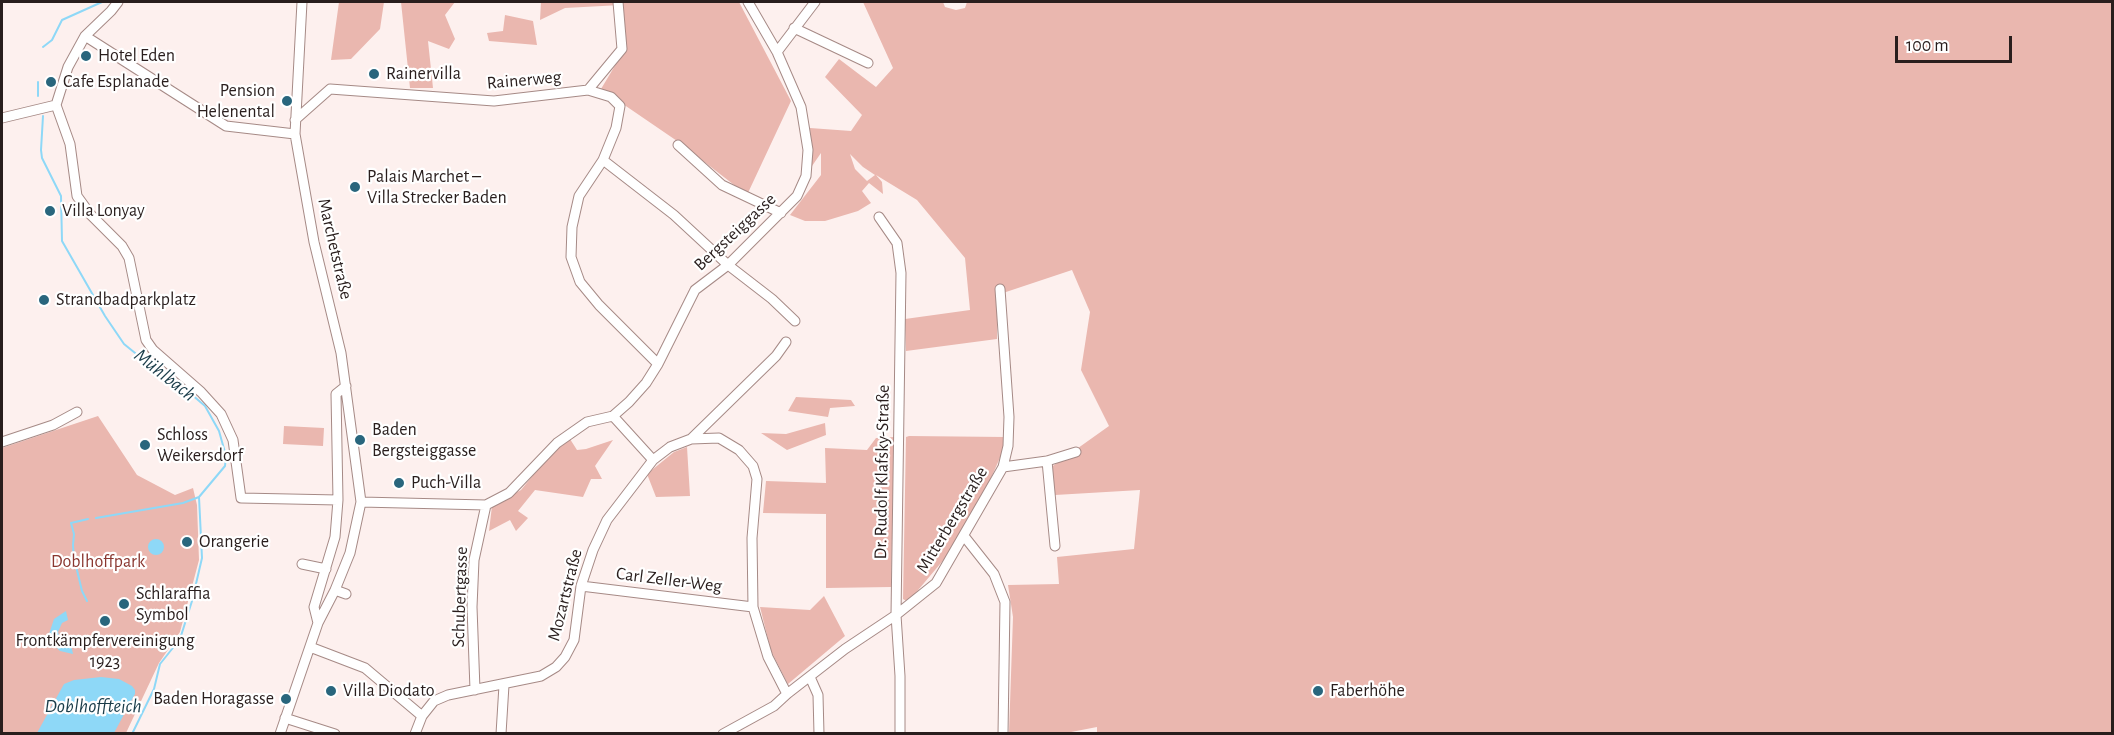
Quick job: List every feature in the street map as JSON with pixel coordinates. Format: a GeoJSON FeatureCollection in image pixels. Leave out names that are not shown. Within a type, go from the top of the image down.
{"type":"FeatureCollection","features":[{"type":"Feature","properties":{"kind":"street"},"geometry":{"type":"LineString","coordinates":[[118,2],[85,36],[68,67],[56,105],[70,144],[77,196],[90,214],[122,246],[129,258],[146,340],[153,350],[201,392],[221,414],[233,440],[241,498],[338,500]]}},
{"type":"Feature","properties":{"kind":"street","name":"Marchetstraße"},"geometry":{"type":"LineString","coordinates":[[280,734],[318,623],[350,553],[361,502],[336,327],[314,242],[295,134],[302,2]]}},
{"type":"Feature","properties":{"kind":"street"},"geometry":{"type":"LineString","coordinates":[[588,90],[622,49],[618,2]]}},
{"type":"Feature","properties":{"kind":"street","name":"Bergsteiggasse"},"geometry":{"type":"LineString","coordinates":[[486,505],[509,493],[556,443],[587,422],[613,416],[629,402],[646,383],[658,364],[695,290],[728,265],[797,196],[806,176],[808,150],[801,107],[777,52],[748,2]]}},
{"type":"Feature","properties":{"kind":"street"},"geometry":{"type":"LineString","coordinates":[[777,52],[815,2]]}},
{"type":"Feature","properties":{"kind":"street"},"geometry":{"type":"LineString","coordinates":[[794,28],[868,63]]}},
{"type":"Feature","properties":{"kind":"street"},"geometry":{"type":"LineString","coordinates":[[85,36],[226,126],[295,134]]}},
{"type":"Feature","properties":{"kind":"street","name":"Rainerweg"},"geometry":{"type":"LineString","coordinates":[[295,120],[330,88],[494,101],[588,90],[611,97],[620,106],[616,128],[603,160]]}},
{"type":"Feature","properties":{"kind":"street"},"geometry":{"type":"LineString","coordinates":[[2,118],[56,105]]}},
{"type":"Feature","properties":{"kind":"street"},"geometry":{"type":"LineString","coordinates":[[678,145],[722,185],[781,213]]}},
{"type":"Feature","properties":{"kind":"street"},"geometry":{"type":"LineString","coordinates":[[658,364],[599,305],[580,282],[571,257],[572,227],[579,195],[603,160],[674,215],[728,265],[772,299],[795,321]]}},
{"type":"Feature","properties":{"kind":"street","name":"Dr. Rudolf Klafsky-Straße"},"geometry":{"type":"LineString","coordinates":[[879,216],[897,243],[901,273],[896,615],[900,676],[900,734]]}},
{"type":"Feature","properties":{"kind":"street","name":"Mitterbergstraße"},"geometry":{"type":"LineString","coordinates":[[723,734],[774,706],[810,676],[896,615],[936,583],[1003,467],[1008,446],[1009,417],[1000,289]]}},
{"type":"Feature","properties":{"kind":"street"},"geometry":{"type":"LineString","coordinates":[[691,439],[776,356],[786,342]]}},
{"type":"Feature","properties":{"kind":"street","name":"Marchetstraße"},"geometry":{"type":"LineString","coordinates":[[318,623],[314,607],[335,537],[338,500],[336,394],[346,386]]}},
{"type":"Feature","properties":{"kind":"street"},"geometry":{"type":"LineString","coordinates":[[2,442],[53,425],[77,412]]}},
{"type":"Feature","properties":{"kind":"street"},"geometry":{"type":"LineString","coordinates":[[613,416],[653,460]]}},
{"type":"Feature","properties":{"kind":"street"},"geometry":{"type":"LineString","coordinates":[[691,439],[719,438],[739,450],[753,466],[757,479],[752,538],[753,607],[768,657],[787,694]]}},
{"type":"Feature","properties":{"kind":"street","name":"Mozartstraße"},"geometry":{"type":"LineString","coordinates":[[415,734],[422,716],[434,701],[448,695],[541,676],[556,667],[565,657],[574,640],[581,586],[593,550],[607,520],[653,460],[670,447],[691,439]]}},
{"type":"Feature","properties":{"kind":"street"},"geometry":{"type":"LineString","coordinates":[[1003,467],[1047,461],[1076,452]]}},
{"type":"Feature","properties":{"kind":"street"},"geometry":{"type":"LineString","coordinates":[[1047,461],[1055,546]]}},
{"type":"Feature","properties":{"kind":"street"},"geometry":{"type":"LineString","coordinates":[[361,502],[486,505]]}},
{"type":"Feature","properties":{"kind":"street","name":"Schubertgasse"},"geometry":{"type":"LineString","coordinates":[[475,690],[472,607],[474,560],[486,505]]}},
{"type":"Feature","properties":{"kind":"street"},"geometry":{"type":"LineString","coordinates":[[964,537],[994,574],[1005,602],[1003,734]]}},
{"type":"Feature","properties":{"kind":"street"},"geometry":{"type":"LineString","coordinates":[[302,564],[326,569]]}},
{"type":"Feature","properties":{"kind":"street","name":"Carl Zeller-Weg"},"geometry":{"type":"LineString","coordinates":[[581,586],[753,607]]}},
{"type":"Feature","properties":{"kind":"street"},"geometry":{"type":"LineString","coordinates":[[335,590],[346,594]]}},
{"type":"Feature","properties":{"kind":"street"},"geometry":{"type":"LineString","coordinates":[[310,647],[364,668],[422,716]]}},
{"type":"Feature","properties":{"kind":"street"},"geometry":{"type":"LineString","coordinates":[[810,676],[818,694],[819,734]]}},
{"type":"Feature","properties":{"kind":"street"},"geometry":{"type":"LineString","coordinates":[[501,734],[504,685]]}},
{"type":"Feature","properties":{"kind":"street"},"geometry":{"type":"LineString","coordinates":[[285,718],[335,734]]}},
{"type":"Feature","properties":{"kind":"green space"},"geometry":{"type":"Polygon","coordinates":[[[339,2],[384,2],[380,29],[351,59],[331,60],[339,2]]]}},
{"type":"Feature","properties":{"kind":"green space"},"geometry":{"type":"Polygon","coordinates":[[[401,2],[455,2],[445,15],[455,39],[449,49],[428,41],[433,88],[410,88],[401,2]]]}},
{"type":"Feature","properties":{"kind":"green space"},"geometry":{"type":"Polygon","coordinates":[[[541,2],[739,2],[791,101],[747,195],[680,143],[601,89],[625,49],[621,5],[565,8],[540,20],[541,2]]]}},
{"type":"Feature","properties":{"kind":"green space"},"geometry":{"type":"Polygon","coordinates":[[[863,2],[943,2],[945,7],[956,10],[965,8],[967,2],[2112,2],[2112,733],[1097,734],[1097,727],[1066,733],[1009,733],[1013,617],[1008,585],[1059,584],[1057,557],[1134,549],[1140,490],[1055,495],[1050,468],[1109,426],[1081,370],[1090,312],[1072,270],[997,295],[997,339],[906,351],[905,319],[970,310],[965,258],[917,200],[876,175],[882,182],[883,194],[869,183],[862,191],[871,203],[858,211],[825,221],[805,221],[790,215],[821,175],[821,153],[812,166],[810,128],[851,131],[862,115],[825,77],[839,59],[876,87],[893,68],[863,2]],[[850,154],[855,169],[867,181],[875,175],[850,154]]]}},
{"type":"Feature","properties":{"kind":"green space"},"geometry":{"type":"Polygon","coordinates":[[[505,15],[533,21],[537,45],[489,41],[487,33],[503,31],[505,15]]]}},
{"type":"Feature","properties":{"kind":"green space"},"geometry":{"type":"Polygon","coordinates":[[[796,397],[851,400],[855,406],[830,408],[828,417],[788,411],[796,397]]]}},
{"type":"Feature","properties":{"kind":"green space","name":"Doblhoffpark"},"geometry":{"type":"Polygon","coordinates":[[[98,416],[137,475],[175,495],[193,488],[197,505],[199,560],[180,632],[159,663],[126,733],[2,733],[2,448],[98,416]]]}},
{"type":"Feature","properties":{"kind":"green space"},"geometry":{"type":"Polygon","coordinates":[[[825,423],[826,435],[787,450],[761,433],[786,434],[825,423]]]}},
{"type":"Feature","properties":{"kind":"green space"},"geometry":{"type":"Polygon","coordinates":[[[284,426],[324,428],[323,446],[283,444],[284,426]]]}},
{"type":"Feature","properties":{"kind":"green space"},"geometry":{"type":"Polygon","coordinates":[[[894,437],[891,587],[826,588],[826,514],[763,513],[766,481],[826,483],[825,448],[867,450],[876,438],[894,437]]]}},
{"type":"Feature","properties":{"kind":"green space"},"geometry":{"type":"Polygon","coordinates":[[[906,437],[1005,437],[1002,453],[988,485],[946,557],[908,602],[903,599],[906,437]]]}},
{"type":"Feature","properties":{"kind":"green space"},"geometry":{"type":"Polygon","coordinates":[[[570,439],[577,450],[613,440],[595,466],[602,479],[591,479],[583,497],[535,490],[518,511],[528,518],[516,531],[510,520],[489,531],[492,506],[521,490],[556,447],[570,439]]]}},
{"type":"Feature","properties":{"kind":"green space"},"geometry":{"type":"Polygon","coordinates":[[[687,447],[690,496],[656,497],[647,474],[674,452],[687,447]]]}},
{"type":"Feature","properties":{"kind":"green space"},"geometry":{"type":"Polygon","coordinates":[[[824,596],[845,636],[788,684],[771,651],[760,607],[810,610],[824,596]]]}},
{"type":"Feature","properties":{"kind":"water"},"geometry":{"type":"Polygon","coordinates":[[[156,539],[164,547],[156,555],[148,547],[156,539]]]}},
{"type":"Feature","properties":{"kind":"water"},"geometry":{"type":"Polygon","coordinates":[[[66,611],[68,620],[62,623],[58,632],[61,641],[71,645],[73,654],[60,651],[53,644],[49,634],[54,619],[66,611]]]}},
{"type":"Feature","properties":{"kind":"water","name":"Doblhoffteich"},"geometry":{"type":"Polygon","coordinates":[[[101,677],[119,679],[135,690],[114,733],[37,733],[64,684],[74,680],[101,677]]]}},
{"type":"Feature","properties":{"kind":"waterway","name":"Mühlbach"},"geometry":{"type":"LineString","coordinates":[[43,47],[52,40],[62,20],[102,2]]}},
{"type":"Feature","properties":{"kind":"waterway","name":"Mühlbach"},"geometry":{"type":"LineString","coordinates":[[38,82],[38,96]]}},
{"type":"Feature","properties":{"kind":"waterway","name":"Mühlbach"},"geometry":{"type":"LineString","coordinates":[[43,116],[42,158],[61,196],[62,241],[105,316],[124,344],[140,357],[162,369],[205,406],[219,431],[226,456],[225,466],[199,497],[202,558],[180,639],[160,664],[154,689],[132,734]]}},
{"type":"Feature","properties":{"kind":"waterway"},"geometry":{"type":"LineString","coordinates":[[96,518],[183,503],[199,497]]}},
{"type":"Feature","properties":{"kind":"waterway"},"geometry":{"type":"LineString","coordinates":[[74,560],[74,534],[71,523],[88,519]]}},
{"type":"Feature","properties":{"kind":"waterway"},"geometry":{"type":"LineString","coordinates":[[76,566],[87,601]]}},
{"type":"Feature","properties":{"kind":"place","name":"Hotel Eden"},"geometry":{"type":"Point","coordinates":[86,56]}},
{"type":"Feature","properties":{"kind":"place","name":"Rainervilla"},"geometry":{"type":"Point","coordinates":[374,74]}},
{"type":"Feature","properties":{"kind":"place","name":"Cafe Esplanade"},"geometry":{"type":"Point","coordinates":[51,82]}},
{"type":"Feature","properties":{"kind":"place","name":"Pension Helenental"},"geometry":{"type":"Point","coordinates":[287,101]}},
{"type":"Feature","properties":{"kind":"place","name":"Palais Marchet – Villa Strecker Baden"},"geometry":{"type":"Point","coordinates":[355,187]}},
{"type":"Feature","properties":{"kind":"place","name":"Villa Lonyay"},"geometry":{"type":"Point","coordinates":[50,211]}},
{"type":"Feature","properties":{"kind":"place","name":"Strandbadparkplatz"},"geometry":{"type":"Point","coordinates":[44,300]}},
{"type":"Feature","properties":{"kind":"place","name":"Baden Bergsteiggasse"},"geometry":{"type":"Point","coordinates":[360,440]}},
{"type":"Feature","properties":{"kind":"place","name":"Schloss Weikersdorf"},"geometry":{"type":"Point","coordinates":[145,445]}},
{"type":"Feature","properties":{"kind":"place","name":"Puch-Villa"},"geometry":{"type":"Point","coordinates":[399,483]}},
{"type":"Feature","properties":{"kind":"place","name":"Orangerie"},"geometry":{"type":"Point","coordinates":[187,542]}},
{"type":"Feature","properties":{"kind":"place","name":"Schlaraffia Symbol"},"geometry":{"type":"Point","coordinates":[124,604]}},
{"type":"Feature","properties":{"kind":"place","name":"Frontkämpfervereinigung 1923"},"geometry":{"type":"Point","coordinates":[105,621]}},
{"type":"Feature","properties":{"kind":"place","name":"Villa Diodato"},"geometry":{"type":"Point","coordinates":[331,691]}},
{"type":"Feature","properties":{"kind":"place","name":"Faberhöhe"},"geometry":{"type":"Point","coordinates":[1318,691]}},
{"type":"Feature","properties":{"kind":"place","name":"Baden Horagasse"},"geometry":{"type":"Point","coordinates":[286,699]}}]}
